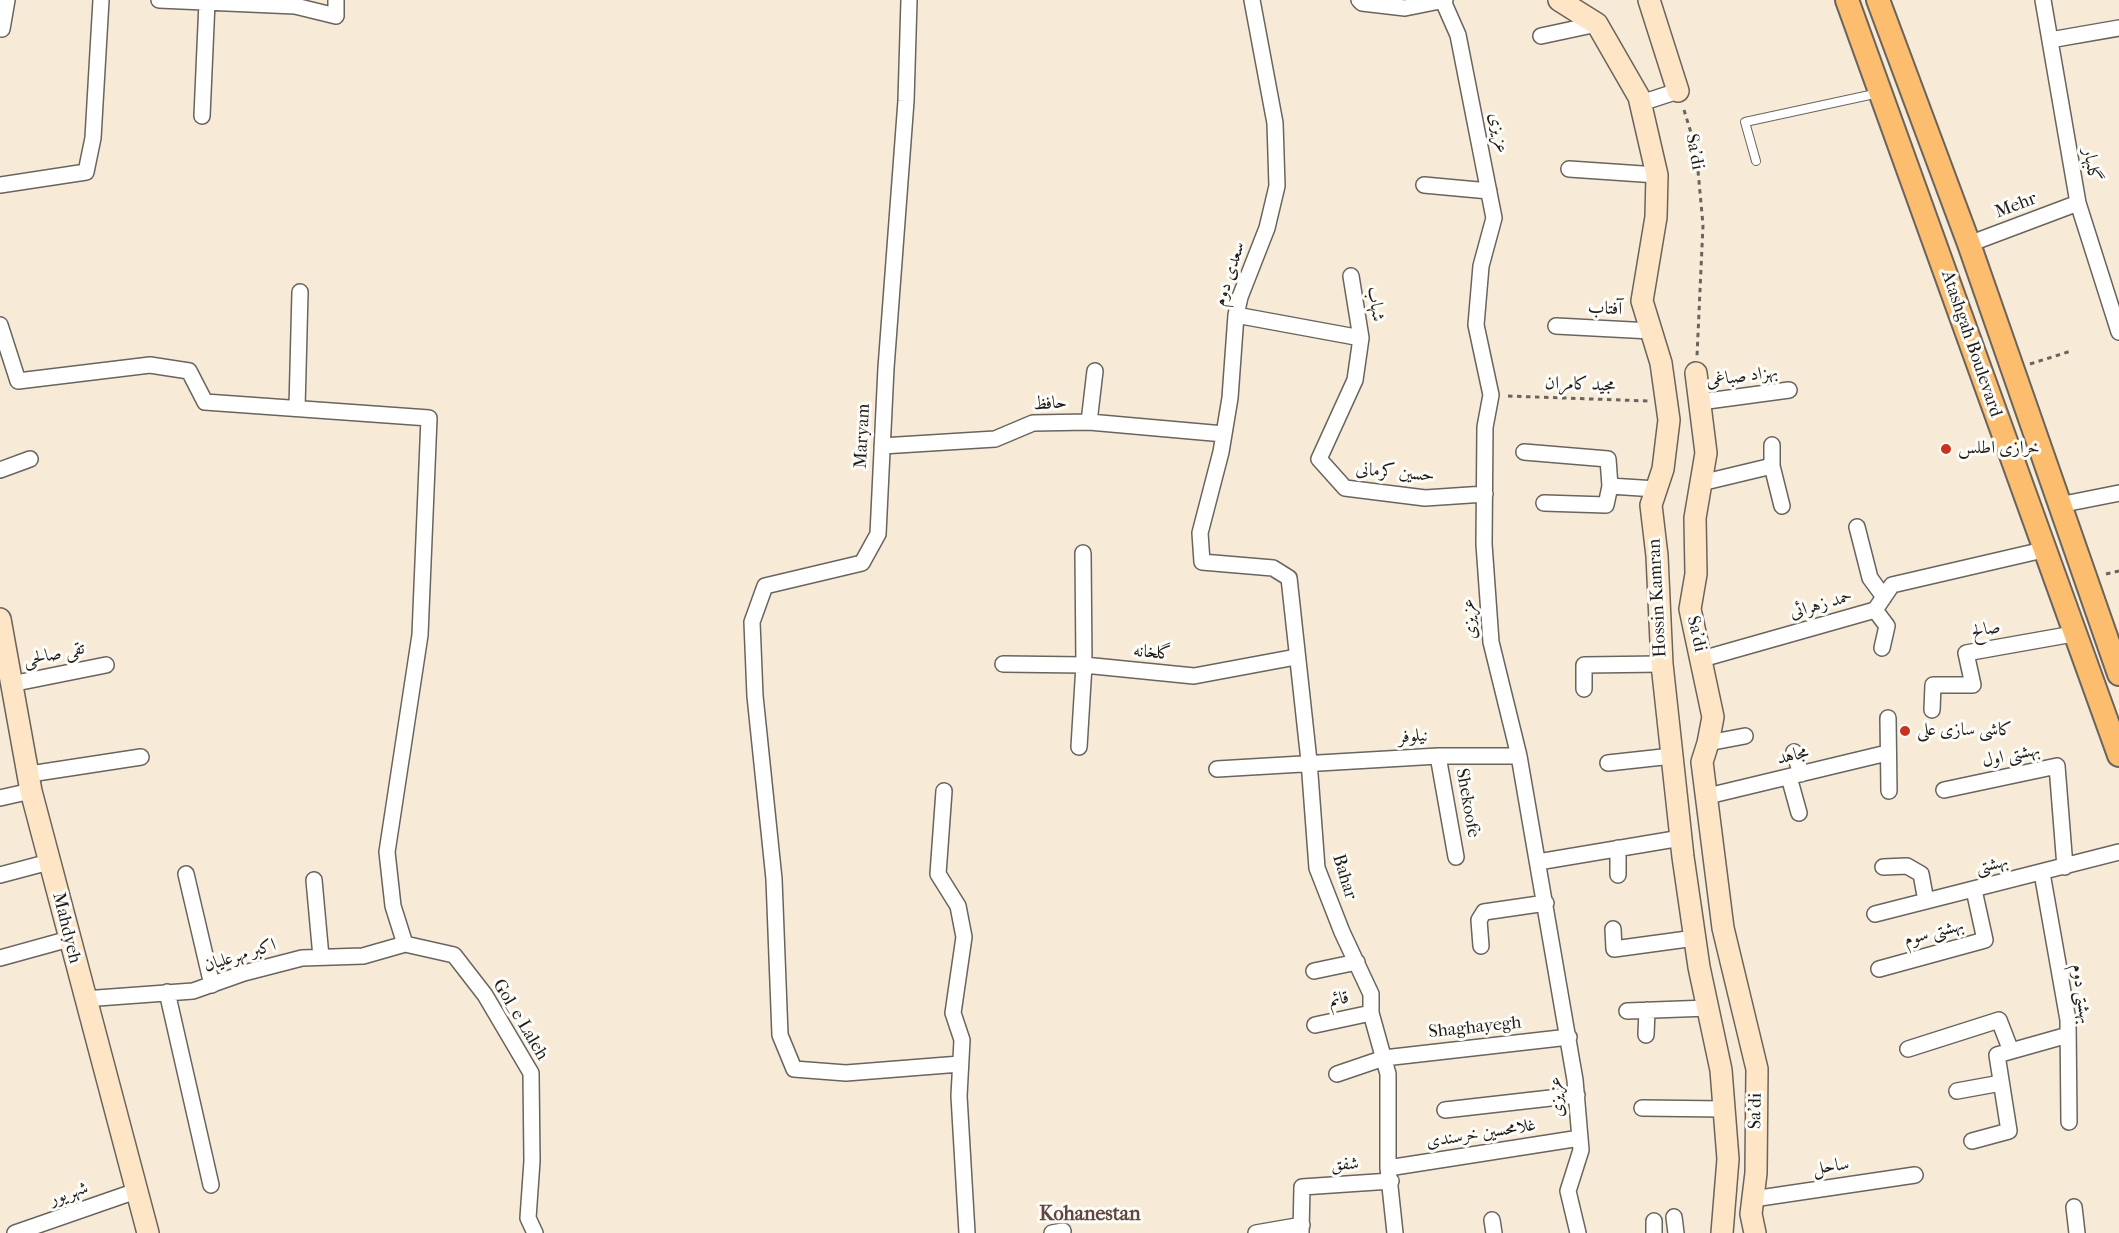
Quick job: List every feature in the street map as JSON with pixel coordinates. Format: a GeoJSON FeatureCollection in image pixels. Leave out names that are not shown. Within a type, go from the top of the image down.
{"type":"FeatureCollection","features":[{"type":"Feature","properties":{"kind":"main road","name":"Atashgah Boulevard"},"geometry":{"type":"LineString","coordinates":[[1847,0],[2073,634],[2119,755]]}},
{"type":"Feature","properties":{"kind":"main road","name":"Atashgah Boulevard"},"geometry":{"type":"LineString","coordinates":[[1878,0],[1969,244],[2119,674]]}},
{"type":"Feature","properties":{"kind":"main road"},"geometry":{"type":"LineString","coordinates":[[2014,468],[2030,477],[2043,458]]}},
{"type":"Feature","properties":{"kind":"main road"},"geometry":{"type":"LineString","coordinates":[[2043,550],[2051,535],[2064,535],[2072,543]]}},
{"type":"Feature","properties":{"kind":"street"},"geometry":{"type":"LineString","coordinates":[[2,29],[7,0]]}},
{"type":"Feature","properties":{"kind":"street"},"geometry":{"type":"LineString","coordinates":[[0,185],[86,172],[93,138],[101,0]]}},
{"type":"Feature","properties":{"kind":"street"},"geometry":{"type":"LineString","coordinates":[[159,0],[295,6],[336,16],[336,0]]}},
{"type":"Feature","properties":{"kind":"street","name":"Maryam"},"geometry":{"type":"LineString","coordinates":[[909,0],[906,101],[878,534],[862,563],[765,586],[752,622],[755,696],[777,932],[780,1035],[794,1069],[846,1073],[960,1064]]}},
{"type":"Feature","properties":{"kind":"street","name":"سعدی دوم"},"geometry":{"type":"LineString","coordinates":[[1202,562],[1200,533],[1224,434],[1230,398],[1236,315],[1240,297],[1267,228],[1277,186],[1275,123],[1252,0]]}},
{"type":"Feature","properties":{"kind":"street"},"geometry":{"type":"LineString","coordinates":[[1359,0],[1362,3],[1406,4],[1444,0]]}},
{"type":"Feature","properties":{"kind":"street","name":"عزیزی"},"geometry":{"type":"LineString","coordinates":[[1444,0],[1458,35],[1494,218],[1482,266],[1476,325],[1491,395],[1485,427],[1484,544],[1491,642],[1519,756],[1569,1037],[1577,1095],[1581,1150],[1568,1191],[1578,1233]]}},
{"type":"Feature","properties":{"kind":"street","name":"Hossin Kamran"},"geometry":{"type":"LineString","coordinates":[[1559,0],[1597,24],[1641,103],[1657,175],[1656,217],[1642,301],[1661,363],[1668,411],[1663,469],[1651,505],[1658,556],[1662,664],[1681,838],[1695,938],[1721,1070],[1728,1159],[1722,1233]]}},
{"type":"Feature","properties":{"kind":"street"},"geometry":{"type":"LineString","coordinates":[[1641,103],[1678,91],[1649,0]]}},
{"type":"Feature","properties":{"kind":"street","name":"گلبهار"},"geometry":{"type":"LineString","coordinates":[[2043,0],[2078,203],[2119,332]]}},
{"type":"Feature","properties":{"kind":"street"},"geometry":{"type":"LineString","coordinates":[[202,116],[207,2]]}},
{"type":"Feature","properties":{"kind":"street"},"geometry":{"type":"LineString","coordinates":[[1541,36],[1597,24]]}},
{"type":"Feature","properties":{"kind":"street"},"geometry":{"type":"LineString","coordinates":[[2050,40],[2119,28]]}},
{"type":"Feature","properties":{"kind":"street"},"geometry":{"type":"LineString","coordinates":[[1569,169],[1657,175]]}},
{"type":"Feature","properties":{"kind":"street"},"geometry":{"type":"LineString","coordinates":[[1424,185],[1489,192]]}},
{"type":"Feature","properties":{"kind":"street","name":"Mehr"},"geometry":{"type":"LineString","coordinates":[[1969,244],[2078,203]]}},
{"type":"Feature","properties":{"kind":"street","name":"شهاب"},"geometry":{"type":"LineString","coordinates":[[1351,276],[1361,338]]}},
{"type":"Feature","properties":{"kind":"street"},"geometry":{"type":"LineString","coordinates":[[297,408],[300,292]]}},
{"type":"Feature","properties":{"kind":"street"},"geometry":{"type":"LineString","coordinates":[[1236,315],[1361,338]]}},
{"type":"Feature","properties":{"kind":"street"},"geometry":{"type":"LineString","coordinates":[[0,325],[18,381],[150,365],[189,371],[205,402],[429,418],[420,635],[387,852],[393,906],[405,944]]}},
{"type":"Feature","properties":{"kind":"street","name":"آفتاب"},"geometry":{"type":"LineString","coordinates":[[1556,326],[1651,331]]}},
{"type":"Feature","properties":{"kind":"street","name":"حسین کرمانی"},"geometry":{"type":"LineString","coordinates":[[1361,338],[1355,380],[1319,459],[1345,488],[1425,498],[1485,494]]}},
{"type":"Feature","properties":{"kind":"street"},"geometry":{"type":"LineString","coordinates":[[1089,422],[1095,371]]}},
{"type":"Feature","properties":{"kind":"street","name":"Sa'di"},"geometry":{"type":"LineString","coordinates":[[1696,373],[1706,453],[1695,518],[1696,574],[1690,609],[1713,717],[1702,762],[1723,928],[1757,1070],[1756,1173],[1751,1214],[1755,1233]]}},
{"type":"Feature","properties":{"kind":"street","name":"بهزاد صباغی"},"geometry":{"type":"LineString","coordinates":[[1701,412],[1790,390]]}},
{"type":"Feature","properties":{"kind":"street"},"geometry":{"type":"LineString","coordinates":[[1668,411],[1701,412]]}},
{"type":"Feature","properties":{"kind":"street","name":"حافظ"},"geometry":{"type":"LineString","coordinates":[[882,446],[995,438],[1033,423],[1089,422],[1224,434]]}},
{"type":"Feature","properties":{"kind":"street"},"geometry":{"type":"LineString","coordinates":[[1772,445],[1772,466],[1782,506]]}},
{"type":"Feature","properties":{"kind":"street"},"geometry":{"type":"LineString","coordinates":[[1524,452],[1608,459],[1610,486],[1606,505],[1544,503]]}},
{"type":"Feature","properties":{"kind":"street"},"geometry":{"type":"LineString","coordinates":[[0,470],[30,459]]}},
{"type":"Feature","properties":{"kind":"street"},"geometry":{"type":"LineString","coordinates":[[1701,483],[1772,466]]}},
{"type":"Feature","properties":{"kind":"street"},"geometry":{"type":"LineString","coordinates":[[1610,486],[1656,489]]}},
{"type":"Feature","properties":{"kind":"street"},"geometry":{"type":"LineString","coordinates":[[2059,505],[2119,493]]}},
{"type":"Feature","properties":{"kind":"street"},"geometry":{"type":"LineString","coordinates":[[1857,527],[1870,578],[1887,626],[1882,648]]}},
{"type":"Feature","properties":{"kind":"street","name":"حمد زهرائی"},"geometry":{"type":"LineString","coordinates":[[1702,659],[1880,604],[1892,585],[2043,550]]}},
{"type":"Feature","properties":{"kind":"street"},"geometry":{"type":"LineString","coordinates":[[1079,747],[1084,665],[1083,553]]}},
{"type":"Feature","properties":{"kind":"street","name":"Bahar"},"geometry":{"type":"LineString","coordinates":[[1202,562],[1273,568],[1289,578],[1309,761],[1317,868],[1371,994],[1371,1013],[1388,1074],[1389,1175],[1395,1233]]}},
{"type":"Feature","properties":{"kind":"street","name":"Mahdyeh"},"geometry":{"type":"LineString","coordinates":[[0,619],[30,783],[49,862],[148,1233]]}},
{"type":"Feature","properties":{"kind":"street","name":"صالح"},"geometry":{"type":"LineString","coordinates":[[1932,710],[1933,685],[1973,685],[1966,653],[2073,634]]}},
{"type":"Feature","properties":{"kind":"street","name":"گلخانه"},"geometry":{"type":"LineString","coordinates":[[1004,664],[1084,665],[1194,676],[1296,657]]}},
{"type":"Feature","properties":{"kind":"street","name":"تقی صالحی"},"geometry":{"type":"LineString","coordinates":[[11,684],[106,664]]}},
{"type":"Feature","properties":{"kind":"street"},"geometry":{"type":"LineString","coordinates":[[1584,689],[1584,665],[1662,664]]}},
{"type":"Feature","properties":{"kind":"street"},"geometry":{"type":"LineString","coordinates":[[1888,718],[1887,753],[1890,791]]}},
{"type":"Feature","properties":{"kind":"street"},"geometry":{"type":"LineString","coordinates":[[1708,743],[1745,736]]}},
{"type":"Feature","properties":{"kind":"street"},"geometry":{"type":"LineString","coordinates":[[1794,752],[1799,813]]}},
{"type":"Feature","properties":{"kind":"street","name":"مجاهد"},"geometry":{"type":"LineString","coordinates":[[1708,796],[1887,753]]}},
{"type":"Feature","properties":{"kind":"street","name":"نیلوفر"},"geometry":{"type":"LineString","coordinates":[[1217,769],[1309,761],[1438,756],[1519,756]]}},
{"type":"Feature","properties":{"kind":"street","name":"Shekoofe"},"geometry":{"type":"LineString","coordinates":[[1438,756],[1456,857]]}},
{"type":"Feature","properties":{"kind":"street"},"geometry":{"type":"LineString","coordinates":[[1608,763],[1672,756]]}},
{"type":"Feature","properties":{"kind":"street"},"geometry":{"type":"LineString","coordinates":[[0,798],[30,783],[141,758]]}},
{"type":"Feature","properties":{"kind":"street","name":"بهشتی اول"},"geometry":{"type":"LineString","coordinates":[[1944,790],[2057,766],[2065,867]]}},
{"type":"Feature","properties":{"kind":"street"},"geometry":{"type":"LineString","coordinates":[[944,791],[938,874],[958,906],[964,937],[953,1013],[962,1040],[959,1096],[967,1233]]}},
{"type":"Feature","properties":{"kind":"street"},"geometry":{"type":"LineString","coordinates":[[1538,862],[1681,838]]}},
{"type":"Feature","properties":{"kind":"street"},"geometry":{"type":"LineString","coordinates":[[1618,848],[1618,875]]}},
{"type":"Feature","properties":{"kind":"street","name":"بهشتی"},"geometry":{"type":"LineString","coordinates":[[1875,914],[2119,852]]}},
{"type":"Feature","properties":{"kind":"street"},"geometry":{"type":"LineString","coordinates":[[0,875],[49,862]]}},
{"type":"Feature","properties":{"kind":"street"},"geometry":{"type":"LineString","coordinates":[[1883,867],[1907,866],[1921,874],[1926,901]]}},
{"type":"Feature","properties":{"kind":"street","name":"بهشتی دوم"},"geometry":{"type":"LineString","coordinates":[[2042,873],[2068,1020],[2069,1122]]}},
{"type":"Feature","properties":{"kind":"street"},"geometry":{"type":"LineString","coordinates":[[186,874],[212,985]]}},
{"type":"Feature","properties":{"kind":"street"},"geometry":{"type":"LineString","coordinates":[[314,880],[321,957]]}},
{"type":"Feature","properties":{"kind":"street","name":"بهشتی سوم"},"geometry":{"type":"LineString","coordinates":[[1879,969],[1985,940],[1974,890]]}},
{"type":"Feature","properties":{"kind":"street"},"geometry":{"type":"LineString","coordinates":[[1481,946],[1479,920],[1484,912],[1546,903]]}},
{"type":"Feature","properties":{"kind":"street"},"geometry":{"type":"LineString","coordinates":[[1613,929],[1614,949],[1695,938]]}},
{"type":"Feature","properties":{"kind":"street"},"geometry":{"type":"LineString","coordinates":[[0,958],[69,939]]}},
{"type":"Feature","properties":{"kind":"street","name":"اکبر مهرعلیان"},"geometry":{"type":"LineString","coordinates":[[84,999],[193,992],[302,958],[363,956],[405,944]]}},
{"type":"Feature","properties":{"kind":"street","name":"Gol_e Laleh"},"geometry":{"type":"LineString","coordinates":[[405,944],[454,955],[485,995],[531,1073],[532,1161],[528,1218],[535,1233]]}},
{"type":"Feature","properties":{"kind":"street"},"geometry":{"type":"LineString","coordinates":[[1314,971],[1357,962]]}},
{"type":"Feature","properties":{"kind":"street"},"geometry":{"type":"LineString","coordinates":[[167,992],[211,1185]]}},
{"type":"Feature","properties":{"kind":"street"},"geometry":{"type":"LineString","coordinates":[[1627,1011],[1708,1008]]}},
{"type":"Feature","properties":{"kind":"street"},"geometry":{"type":"LineString","coordinates":[[1646,1035],[1647,1010]]}},
{"type":"Feature","properties":{"kind":"street","name":"قائم"},"geometry":{"type":"LineString","coordinates":[[1315,1025],[1371,1013]]}},
{"type":"Feature","properties":{"kind":"street"},"geometry":{"type":"LineString","coordinates":[[1908,1048],[1999,1020],[2011,1051]]}},
{"type":"Feature","properties":{"kind":"street"},"geometry":{"type":"LineString","coordinates":[[1972,1141],[2009,1131],[1997,1055],[2068,1035]]}},
{"type":"Feature","properties":{"kind":"street","name":"Shaghayegh"},"geometry":{"type":"LineString","coordinates":[[1337,1074],[1384,1058],[1569,1037]]}},
{"type":"Feature","properties":{"kind":"street"},"geometry":{"type":"LineString","coordinates":[[1957,1091],[2001,1083]]}},
{"type":"Feature","properties":{"kind":"street"},"geometry":{"type":"LineString","coordinates":[[1445,1110],[1577,1095]]}},
{"type":"Feature","properties":{"kind":"street"},"geometry":{"type":"LineString","coordinates":[[1642,1108],[1724,1110]]}},
{"type":"Feature","properties":{"kind":"street","name":"غلامحسین خرسندی"},"geometry":{"type":"LineString","coordinates":[[1389,1175],[1580,1138]]}},
{"type":"Feature","properties":{"kind":"street","name":"شفق"},"geometry":{"type":"LineString","coordinates":[[1302,1229],[1302,1187],[1389,1175]]}},
{"type":"Feature","properties":{"kind":"street","name":"ساحل"},"geometry":{"type":"LineString","coordinates":[[1752,1198],[1915,1175]]}},
{"type":"Feature","properties":{"kind":"street","name":"شهریور"},"geometry":{"type":"LineString","coordinates":[[15,1233],[136,1191]]}},
{"type":"Feature","properties":{"kind":"street"},"geometry":{"type":"LineString","coordinates":[[2074,1207],[2077,1233]]}},
{"type":"Feature","properties":{"kind":"street"},"geometry":{"type":"LineString","coordinates":[[1674,1216],[1676,1233]]}},
{"type":"Feature","properties":{"kind":"street"},"geometry":{"type":"LineString","coordinates":[[1256,1233],[1302,1229]]}},
{"type":"Feature","properties":{"kind":"lane"},"geometry":{"type":"LineString","coordinates":[[1756,161],[1745,122],[1881,93]]}},
{"type":"Feature","properties":{"kind":"path","name":"Sa'di"},"geometry":{"type":"LineString","coordinates":[[1678,91],[1696,149],[1703,225],[1696,373]]}},
{"type":"Feature","properties":{"kind":"path"},"geometry":{"type":"LineString","coordinates":[[2012,369],[2071,351]]}},
{"type":"Feature","properties":{"kind":"path","name":"مجید کامران"},"geometry":{"type":"LineString","coordinates":[[1491,395],[1668,411]]}},
{"type":"Feature","properties":{"kind":"place","name":"خرازی اطلس"},"geometry":{"type":"Point","coordinates":[1946,449]}},
{"type":"Feature","properties":{"kind":"place","name":"کاشی سازی علی"},"geometry":{"type":"Point","coordinates":[1905,731]}},
{"type":"Feature","properties":{"kind":"district","name":"Kohanestan"},"geometry":{"type":"Point","coordinates":[1090,1215]}}]}
